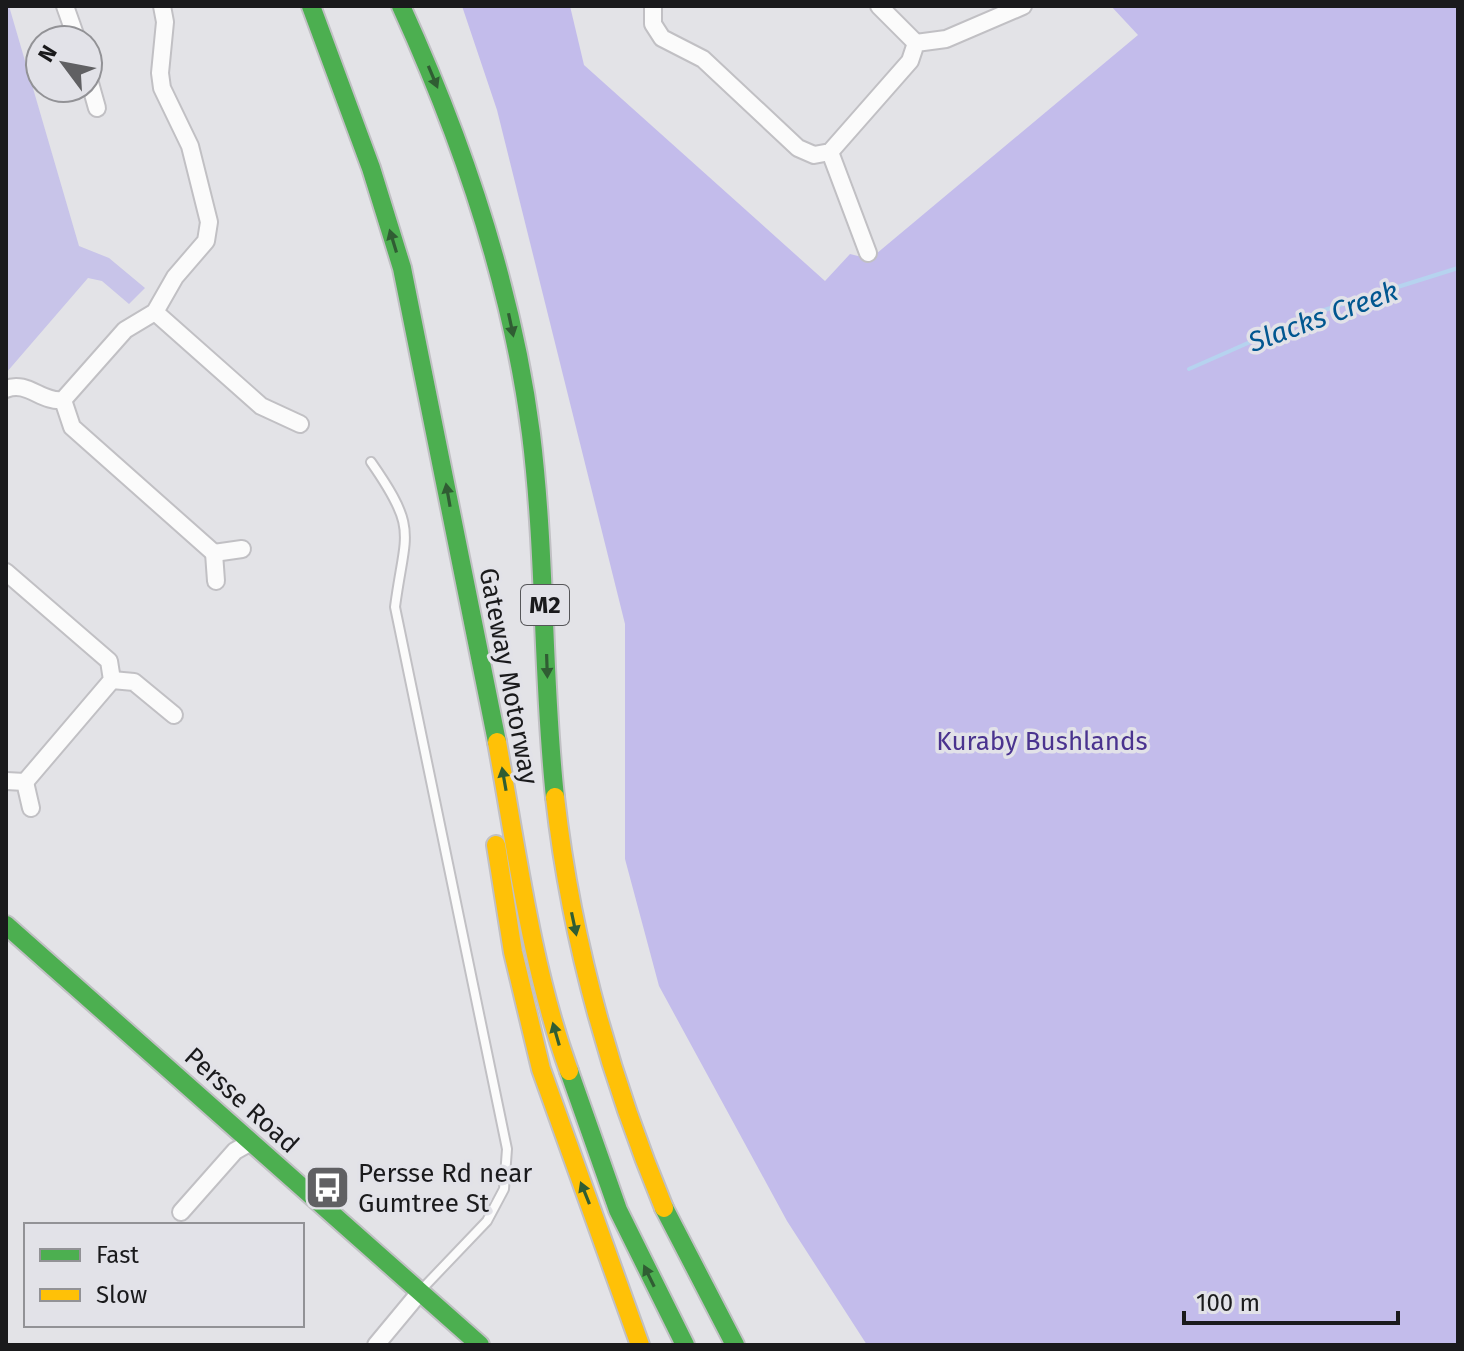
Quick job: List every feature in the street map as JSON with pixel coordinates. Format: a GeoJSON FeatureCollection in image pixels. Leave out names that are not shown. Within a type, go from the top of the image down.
{"type":"FeatureCollection","features":[{"type":"Feature","properties":{"kind":"main road","name":"Gateway Motorway"},"geometry":{"type":"LineString","coordinates":[[311,6],[371,168],[402,268],[462,572],[473,612],[532,934],[557,1039],[618,1210],[685,1345]]}},
{"type":"Feature","properties":{"kind":"main road","name":"Gateway Motorway"},"geometry":{"type":"LineString","coordinates":[[401,6],[432,74],[474,185],[503,289],[524,385],[540,514],[551,761],[569,899],[585,974],[631,1126],[703,1289],[735,1345]]}},
{"type":"Feature","properties":{"kind":"main road"},"geometry":{"type":"LineString","coordinates":[[462,572],[462,623],[504,901],[529,1027],[558,1120],[640,1345]]}},
{"type":"Feature","properties":{"kind":"main road","name":"Persse Road"},"geometry":{"type":"LineString","coordinates":[[6,925],[480,1345]]}},
{"type":"Feature","properties":{"kind":"main road"},"geometry":{"type":"LineString","coordinates":[[703,1289],[727,1307],[752,1345]]}},
{"type":"Feature","properties":{"kind":"street"},"geometry":{"type":"LineString","coordinates":[[6,389],[25,387],[53,402],[63,400],[125,330],[155,312],[175,277],[206,241],[209,222],[190,146],[162,88],[160,73],[165,22],[162,6]]}},
{"type":"Feature","properties":{"kind":"street"},"geometry":{"type":"LineString","coordinates":[[653,6],[653,24],[662,38],[703,59],[798,148],[814,155],[830,152],[910,61],[916,43]]}},
{"type":"Feature","properties":{"kind":"street"},"geometry":{"type":"LineString","coordinates":[[879,6],[916,43]]}},
{"type":"Feature","properties":{"kind":"street"},"geometry":{"type":"LineString","coordinates":[[916,43],[946,39],[1023,6]]}},
{"type":"Feature","properties":{"kind":"street"},"geometry":{"type":"LineString","coordinates":[[96,104],[97,108]]}},
{"type":"Feature","properties":{"kind":"street"},"geometry":{"type":"LineString","coordinates":[[830,152],[868,253]]}},
{"type":"Feature","properties":{"kind":"street"},"geometry":{"type":"LineString","coordinates":[[155,312],[261,406],[300,424]]}},
{"type":"Feature","properties":{"kind":"street"},"geometry":{"type":"LineString","coordinates":[[63,400],[72,427],[214,553],[216,581]]}},
{"type":"Feature","properties":{"kind":"street"},"geometry":{"type":"LineString","coordinates":[[214,553],[242,549]]}},
{"type":"Feature","properties":{"kind":"street"},"geometry":{"type":"LineString","coordinates":[[6,572],[109,661],[112,680],[25,782]]}},
{"type":"Feature","properties":{"kind":"street"},"geometry":{"type":"LineString","coordinates":[[112,680],[134,682],[174,715]]}},
{"type":"Feature","properties":{"kind":"street"},"geometry":{"type":"LineString","coordinates":[[6,781],[25,782]]}},
{"type":"Feature","properties":{"kind":"street"},"geometry":{"type":"LineString","coordinates":[[25,782],[31,808]]}},
{"type":"Feature","properties":{"kind":"street"},"geometry":{"type":"LineString","coordinates":[[181,1212],[235,1151],[251,1142]]}},
{"type":"Feature","properties":{"kind":"street"},"geometry":{"type":"LineString","coordinates":[[376,1345],[420,1292]]}},
{"type":"Feature","properties":{"kind":"lane"},"geometry":{"type":"LineString","coordinates":[[371,462],[396,497],[406,525],[407,550],[395,607],[507,1149],[504,1189],[487,1221],[420,1292]]}},
{"type":"Feature","properties":{"kind":"shaded area"},"geometry":{"type":"Polygon","coordinates":[[[6,6],[9,6],[24,57],[24,104],[38,104],[79,246],[109,258],[145,288],[129,304],[102,281],[88,278],[6,373],[6,6]]]}},
{"type":"Feature","properties":{"kind":"green space","name":"Kuraby Bushlands"},"geometry":{"type":"Polygon","coordinates":[[[462,6],[570,6],[584,65],[825,281],[850,254],[870,259],[1138,35],[1111,6],[1458,6],[1458,1345],[867,1345],[787,1221],[659,986],[625,859],[625,624],[497,110],[462,6]]]}},
{"type":"Feature","properties":{"kind":"waterway","name":"Slacks Creek"},"geometry":{"type":"LineString","coordinates":[[1189,369],[1318,312],[1458,268]]}},
{"type":"Feature","properties":{"kind":"traffic: fast"},"geometry":{"type":"LineString","coordinates":[[311,6],[371,168],[402,268],[497,742]]}},
{"type":"Feature","properties":{"kind":"traffic: fast"},"geometry":{"type":"LineString","coordinates":[[401,6],[445,109],[482,215],[523,378],[536,479],[555,797]]}},
{"type":"Feature","properties":{"kind":"traffic: fast"},"geometry":{"type":"LineString","coordinates":[[6,925],[480,1345]]}},
{"type":"Feature","properties":{"kind":"traffic: fast"},"geometry":{"type":"LineString","coordinates":[[569,1071],[618,1210],[685,1345]]}},
{"type":"Feature","properties":{"kind":"traffic: fast"},"geometry":{"type":"LineString","coordinates":[[664,1208],[735,1345]]}},
{"type":"Feature","properties":{"kind":"traffic: slow"},"geometry":{"type":"LineString","coordinates":[[497,742],[535,950],[569,1071]]}},
{"type":"Feature","properties":{"kind":"traffic: slow"},"geometry":{"type":"LineString","coordinates":[[555,797],[571,903],[595,1006],[626,1108],[664,1208]]}},
{"type":"Feature","properties":{"kind":"traffic: slow"},"geometry":{"type":"LineString","coordinates":[[496,845],[513,952],[541,1069],[640,1345]]}},
{"type":"Feature","properties":{"kind":"place","name":"Persse Rd near Gumtree St"},"geometry":{"type":"Point","coordinates":[327,1188]}}]}
